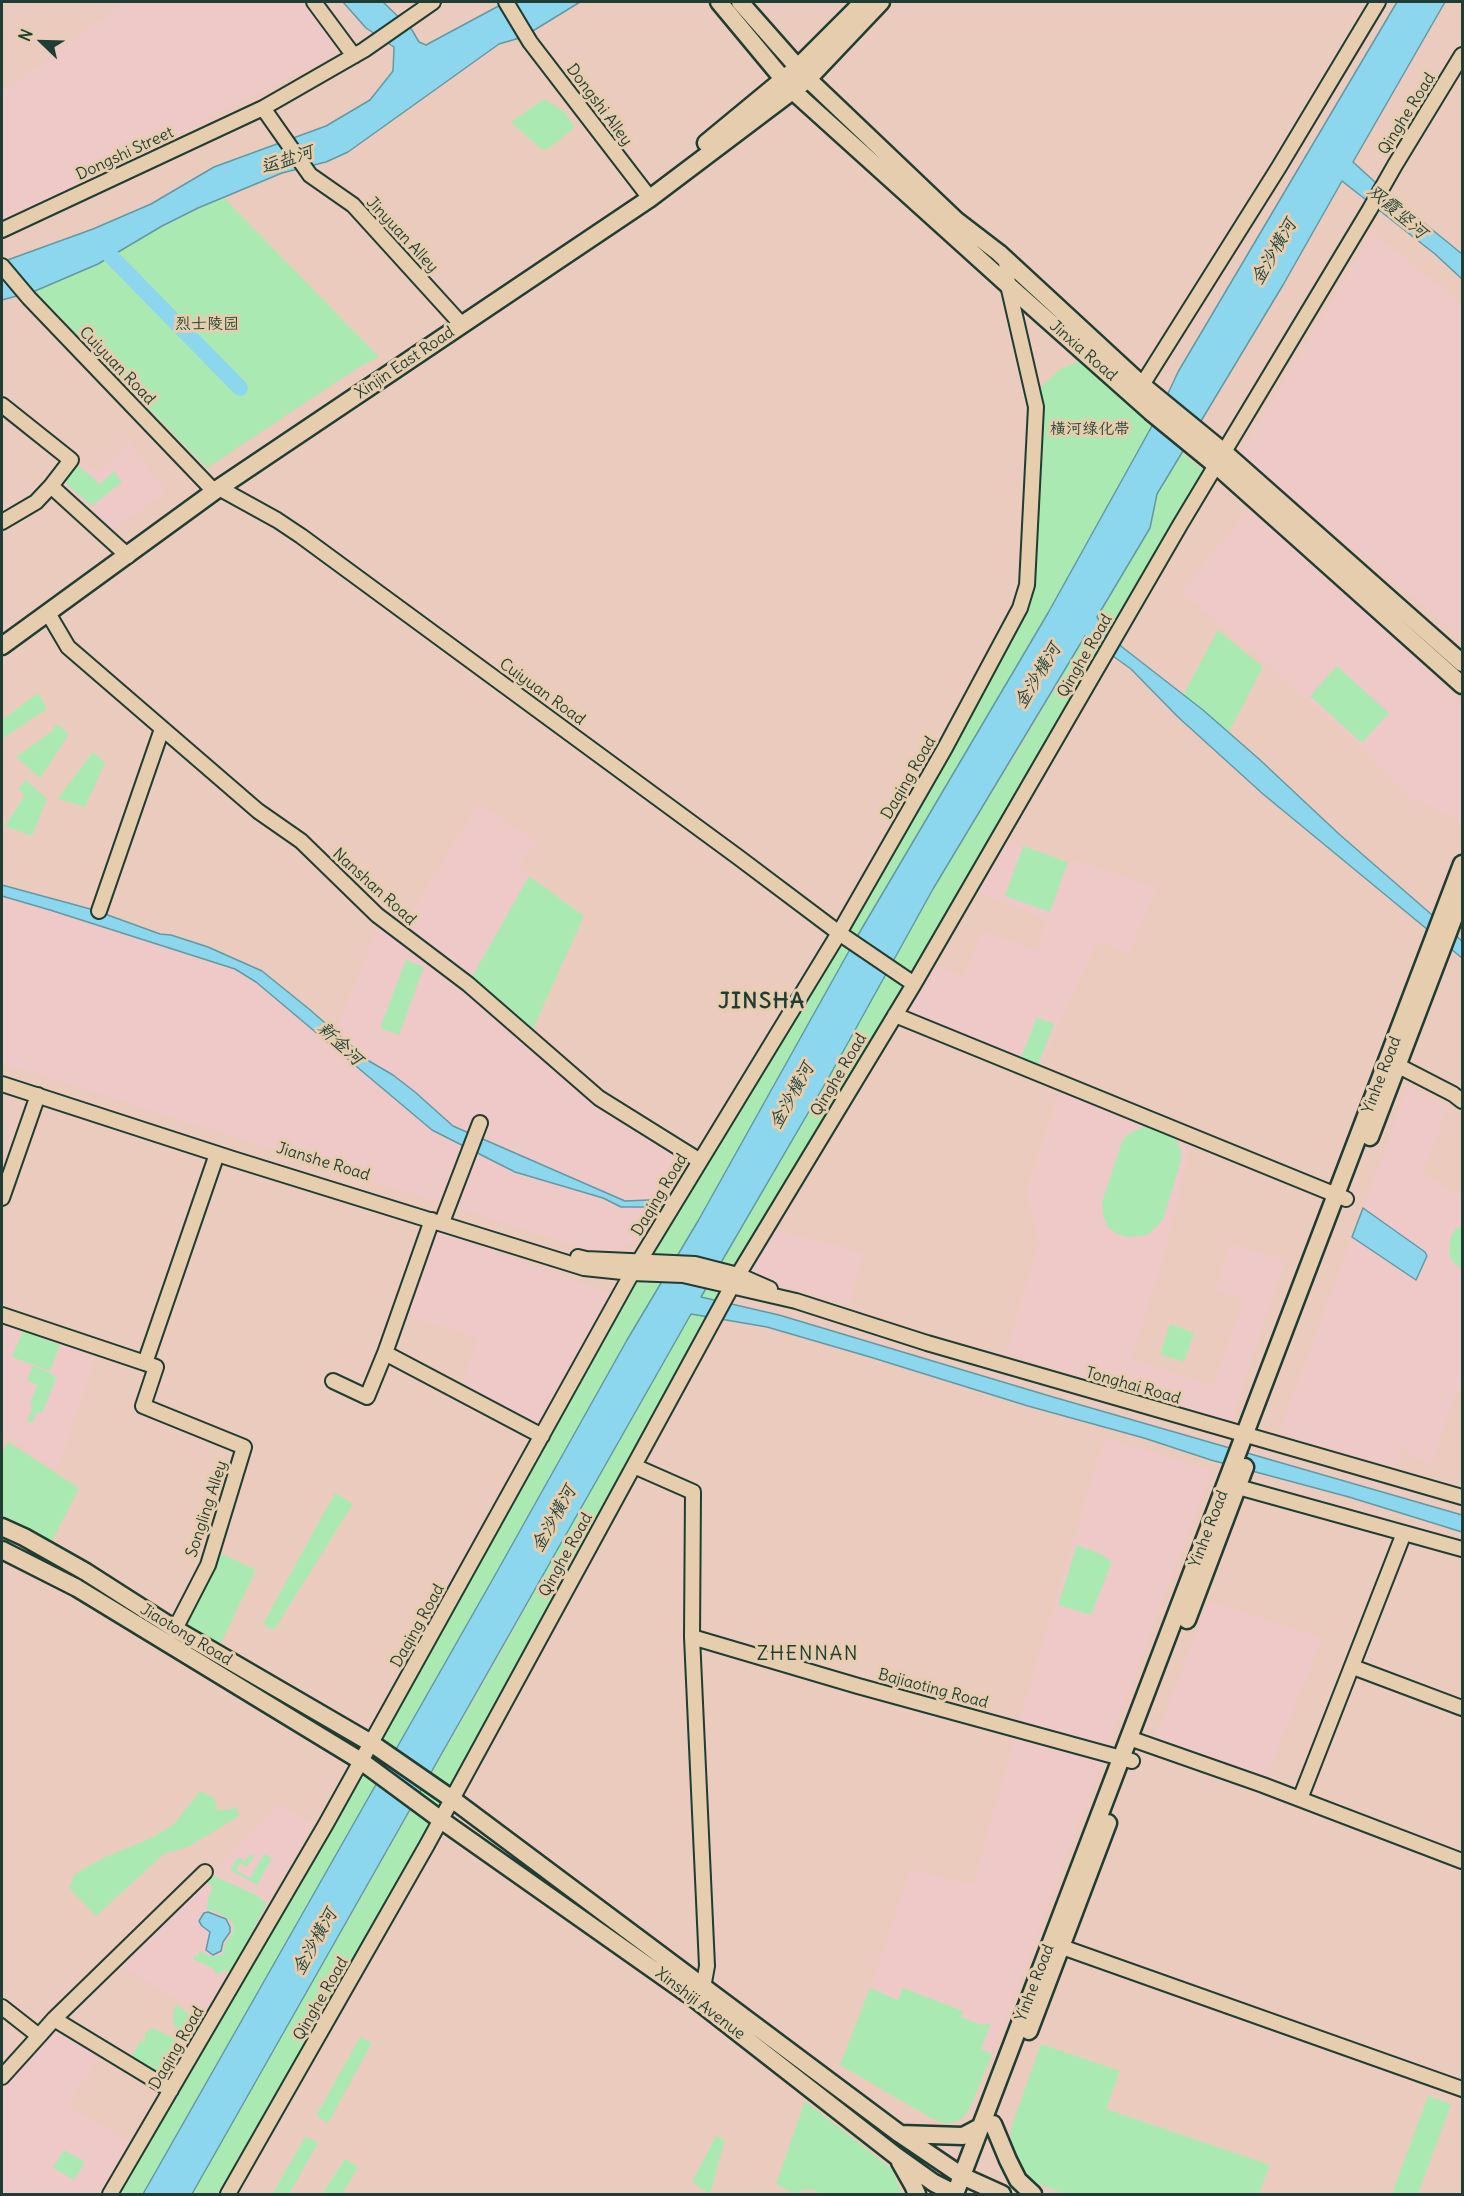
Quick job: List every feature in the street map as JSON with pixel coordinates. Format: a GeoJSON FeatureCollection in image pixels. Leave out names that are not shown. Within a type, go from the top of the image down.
{"type":"FeatureCollection","features":[{"type":"Feature","properties":{"kind":"main road","name":"Jinxia Road"},"geometry":{"type":"LineString","coordinates":[[719,2],[788,85],[1008,285],[1196,439],[1462,663]]}},
{"type":"Feature","properties":{"kind":"main road","name":"Jinxia Road"},"geometry":{"type":"LineString","coordinates":[[740,2],[803,73],[956,220],[1006,260],[1142,385],[1155,405]]}},
{"type":"Feature","properties":{"kind":"main road"},"geometry":{"type":"LineString","coordinates":[[803,73],[863,2]]}},
{"type":"Feature","properties":{"kind":"main road"},"geometry":{"type":"LineString","coordinates":[[803,73],[881,2]]}},
{"type":"Feature","properties":{"kind":"main road","name":"Xinjin East Road"},"geometry":{"type":"LineString","coordinates":[[460,322],[649,199],[803,73]]}},
{"type":"Feature","properties":{"kind":"main road","name":"Xinjin East Road"},"geometry":{"type":"LineString","coordinates":[[2,646],[215,488],[646,193],[788,85]]}},
{"type":"Feature","properties":{"kind":"main road","name":"Jinxia Road"},"geometry":{"type":"LineString","coordinates":[[1221,460],[1462,685]]}},
{"type":"Feature","properties":{"kind":"main road","name":"Xinjin East Road"},"geometry":{"type":"LineString","coordinates":[[2,634],[125,553]]}},
{"type":"Feature","properties":{"kind":"main road","name":"Yinhe Road"},"geometry":{"type":"LineString","coordinates":[[1393,1062],[1462,864]]}},
{"type":"Feature","properties":{"kind":"main road","name":"Yinhe Road"},"geometry":{"type":"LineString","coordinates":[[955,2194],[966,2184],[1126,1759],[1233,1490],[1250,1437],[1341,1197],[1393,1062],[1462,896]]}},
{"type":"Feature","properties":{"kind":"main road","name":"Jiaotong Road"},"geometry":{"type":"LineString","coordinates":[[2,1527],[86,1572],[175,1629],[371,1743],[452,1799]]}},
{"type":"Feature","properties":{"kind":"main road","name":"Jiaotong Road"},"geometry":{"type":"LineString","coordinates":[[2,1550],[77,1588],[362,1761],[441,1820]]}},
{"type":"Feature","properties":{"kind":"main road","name":"Yinhe Road"},"geometry":{"type":"LineString","coordinates":[[987,2126],[1062,1947],[1126,1759]]}},
{"type":"Feature","properties":{"kind":"main road","name":"Xinshiji Avenue"},"geometry":{"type":"LineString","coordinates":[[452,1799],[699,1993],[896,2156],[934,2183],[955,2194]]}},
{"type":"Feature","properties":{"kind":"main road","name":"Xinshiji Avenue"},"geometry":{"type":"LineString","coordinates":[[441,1820],[699,1993],[900,2134],[966,2184],[1002,2194]]}},
{"type":"Feature","properties":{"kind":"main road"},"geometry":{"type":"LineString","coordinates":[[900,2134],[963,2136],[987,2126],[1018,2180],[1033,2194]]}},
{"type":"Feature","properties":{"kind":"main road"},"geometry":{"type":"LineString","coordinates":[[896,2156],[916,2194]]}},
{"type":"Feature","properties":{"kind":"street"},"geometry":{"type":"LineString","coordinates":[[314,2],[359,53]]}},
{"type":"Feature","properties":{"kind":"street","name":"Dongshi Street"},"geometry":{"type":"LineString","coordinates":[[2,230],[262,108],[359,53],[433,2]]}},
{"type":"Feature","properties":{"kind":"street","name":"Dongshi Alley"},"geometry":{"type":"LineString","coordinates":[[506,2],[527,37],[646,193]]}},
{"type":"Feature","properties":{"kind":"street"},"geometry":{"type":"LineString","coordinates":[[1142,385],[1279,167],[1378,2]]}},
{"type":"Feature","properties":{"kind":"street","name":"Qinghe Road"},"geometry":{"type":"LineString","coordinates":[[228,2194],[441,1820],[735,1281],[914,984],[1180,525],[1462,55]]}},
{"type":"Feature","properties":{"kind":"street","name":"Jinyuan Alley"},"geometry":{"type":"LineString","coordinates":[[262,108],[310,175],[353,206],[460,322]]}},
{"type":"Feature","properties":{"kind":"street","name":"Daqing Road"},"geometry":{"type":"LineString","coordinates":[[110,2194],[362,1761],[636,1268],[838,933],[945,748],[1020,608],[1027,585],[1036,407],[1008,285],[1006,260]]}},
{"type":"Feature","properties":{"kind":"street","name":"Cuiyuan Road"},"geometry":{"type":"LineString","coordinates":[[2,266],[29,298],[215,488],[277,520],[301,536],[838,933],[914,984]]}},
{"type":"Feature","properties":{"kind":"street"},"geometry":{"type":"LineString","coordinates":[[2,405],[71,460],[36,502],[2,522]]}},
{"type":"Feature","properties":{"kind":"street"},"geometry":{"type":"LineString","coordinates":[[51,486],[125,553]]}},
{"type":"Feature","properties":{"kind":"street","name":"Nanshan Road"},"geometry":{"type":"LineString","coordinates":[[48,613],[68,647],[258,811],[301,841],[376,915],[468,984],[599,1098],[700,1161]]}},
{"type":"Feature","properties":{"kind":"street"},"geometry":{"type":"LineString","coordinates":[[99,911],[162,729]]}},
{"type":"Feature","properties":{"kind":"street"},"geometry":{"type":"LineString","coordinates":[[895,1015],[1341,1197]]}},
{"type":"Feature","properties":{"kind":"street"},"geometry":{"type":"LineString","coordinates":[[1393,1062],[1462,1101]]}},
{"type":"Feature","properties":{"kind":"street","name":"Jianshe Road"},"geometry":{"type":"LineString","coordinates":[[2,1077],[438,1218],[584,1268],[636,1268],[735,1281]]}},
{"type":"Feature","properties":{"kind":"street","name":"Jianshe Road"},"geometry":{"type":"LineString","coordinates":[[2,1084],[217,1154],[438,1218]]}},
{"type":"Feature","properties":{"kind":"street"},"geometry":{"type":"LineString","coordinates":[[2,1198],[38,1095]]}},
{"type":"Feature","properties":{"kind":"street"},"geometry":{"type":"LineString","coordinates":[[333,1381],[367,1397],[438,1218],[463,1167],[478,1128]]}},
{"type":"Feature","properties":{"kind":"street"},"geometry":{"type":"LineString","coordinates":[[2,1315],[145,1363],[217,1154]]}},
{"type":"Feature","properties":{"kind":"street","name":"Tonghai Road"},"geometry":{"type":"LineString","coordinates":[[735,1281],[927,1343],[1462,1497]]}},
{"type":"Feature","properties":{"kind":"street"},"geometry":{"type":"LineString","coordinates":[[385,1353],[542,1436]]}},
{"type":"Feature","properties":{"kind":"street","name":"Songling Alley"},"geometry":{"type":"LineString","coordinates":[[145,1363],[156,1366],[143,1406],[244,1447],[208,1565],[175,1629]]}},
{"type":"Feature","properties":{"kind":"street"},"geometry":{"type":"LineString","coordinates":[[634,1466],[693,1492],[692,1637],[708,1966],[699,1993]]}},
{"type":"Feature","properties":{"kind":"street"},"geometry":{"type":"LineString","coordinates":[[1233,1490],[1462,1550]]}},
{"type":"Feature","properties":{"kind":"street"},"geometry":{"type":"LineString","coordinates":[[1300,1800],[1404,1533]]}},
{"type":"Feature","properties":{"kind":"street","name":"Bajiaoting Road"},"geometry":{"type":"LineString","coordinates":[[692,1637],[858,1686],[1126,1759]]}},
{"type":"Feature","properties":{"kind":"street"},"geometry":{"type":"LineString","coordinates":[[1353,1667],[1462,1707]]}},
{"type":"Feature","properties":{"kind":"street"},"geometry":{"type":"LineString","coordinates":[[1134,1740],[1462,1861]]}},
{"type":"Feature","properties":{"kind":"street"},"geometry":{"type":"LineString","coordinates":[[2,2077],[54,2019],[205,1872]]}},
{"type":"Feature","properties":{"kind":"street"},"geometry":{"type":"LineString","coordinates":[[1062,1947],[1462,2089]]}},
{"type":"Feature","properties":{"kind":"street"},"geometry":{"type":"LineString","coordinates":[[2,2007],[39,2036]]}},
{"type":"Feature","properties":{"kind":"street"},"geometry":{"type":"LineString","coordinates":[[54,2019],[171,2090]]}},
{"type":"Feature","properties":{"kind":"shaded area"},"geometry":{"type":"Polygon","coordinates":[[[123,2],[304,2],[334,38],[334,50],[327,58],[2,223],[2,93],[123,2]]]}},
{"type":"Feature","properties":{"kind":"shaded area"},"geometry":{"type":"Polygon","coordinates":[[[1373,232],[1462,305],[1462,638],[1240,455],[1373,232]]]}},
{"type":"Feature","properties":{"kind":"shaded area"},"geometry":{"type":"Polygon","coordinates":[[[129,441],[165,492],[111,532],[58,484],[78,458],[98,473],[129,441]]]}},
{"type":"Feature","properties":{"kind":"shaded area"},"geometry":{"type":"Polygon","coordinates":[[[1249,509],[1371,616],[1462,706],[1461,821],[1411,798],[1360,746],[1181,591],[1249,509]]]}},
{"type":"Feature","properties":{"kind":"shaded area"},"geometry":{"type":"Polygon","coordinates":[[[478,803],[536,842],[519,866],[584,916],[529,1038],[599,1098],[693,1156],[651,1227],[626,1246],[606,1251],[579,1247],[2,1063],[2,890],[240,965],[333,1037],[382,917],[401,930],[478,803]]]}},
{"type":"Feature","properties":{"kind":"shaded area"},"geometry":{"type":"Polygon","coordinates":[[[999,837],[1068,862],[1084,862],[1156,888],[1129,954],[1097,941],[1037,1074],[895,1015],[926,962],[964,977],[982,930],[1036,951],[1047,920],[969,889],[999,837]]]}},
{"type":"Feature","properties":{"kind":"shaded area"},"geometry":{"type":"Polygon","coordinates":[[[1062,1084],[1192,1140],[1163,1259],[1131,1359],[1212,1386],[1244,1299],[1215,1290],[1230,1243],[1285,1260],[1231,1421],[1006,1353],[1039,1241],[1026,1192],[1062,1084]]]}},
{"type":"Feature","properties":{"kind":"shaded area"},"geometry":{"type":"Polygon","coordinates":[[[1408,1087],[1448,1107],[1423,1172],[1462,1199],[1462,1376],[1431,1464],[1407,1456],[1410,1446],[1404,1444],[1396,1467],[1279,1433],[1408,1087]]]}},
{"type":"Feature","properties":{"kind":"shaded area"},"geometry":{"type":"Polygon","coordinates":[[[431,1229],[610,1293],[537,1431],[460,1390],[478,1338],[402,1314],[431,1229]]]}},
{"type":"Feature","properties":{"kind":"shaded area"},"geometry":{"type":"Polygon","coordinates":[[[770,1229],[864,1253],[849,1305],[745,1274],[770,1229]]]}},
{"type":"Feature","properties":{"kind":"shaded area"},"geometry":{"type":"Polygon","coordinates":[[[2,1319],[97,1352],[57,1471],[2,1432],[2,1319]]]}},
{"type":"Feature","properties":{"kind":"shaded area"},"geometry":{"type":"Polygon","coordinates":[[[1104,1438],[1212,1470],[992,2054],[981,2049],[991,2023],[982,2025],[961,2017],[963,2011],[903,1988],[898,2000],[870,1988],[911,1869],[973,1885],[1017,1728],[1104,1438]]]}},
{"type":"Feature","properties":{"kind":"shaded area"},"geometry":{"type":"Polygon","coordinates":[[[1209,1601],[1322,1638],[1263,1785],[1152,1746],[1209,1601]]]}},
{"type":"Feature","properties":{"kind":"shaded area"},"geometry":{"type":"Polygon","coordinates":[[[279,1804],[313,1823],[270,1897],[214,1869],[279,1804]]]}},
{"type":"Feature","properties":{"kind":"shaded area"},"geometry":{"type":"Polygon","coordinates":[[[212,1870],[279,1905],[210,2024],[179,2001],[126,1968],[126,1964],[155,1927],[212,1870]]]}},
{"type":"Feature","properties":{"kind":"shaded area"},"geometry":{"type":"Polygon","coordinates":[[[54,2019],[104,2050],[68,2105],[138,2147],[111,2194],[2,2194],[2,2077],[54,2019]]]}},
{"type":"Feature","properties":{"kind":"green space"},"geometry":{"type":"Polygon","coordinates":[[[544,99],[565,112],[575,127],[547,150],[540,148],[511,122],[544,99]]]}},
{"type":"Feature","properties":{"kind":"green space","name":"烈士陵园"},"geometry":{"type":"Polygon","coordinates":[[[224,198],[379,357],[356,369],[207,468],[35,291],[98,264],[162,226],[224,198]]]}},
{"type":"Feature","properties":{"kind":"green space","name":"横河绿化带"},"geometry":{"type":"Polygon","coordinates":[[[1090,356],[1157,417],[1048,613],[698,1221],[627,1340],[143,2194],[116,2194],[632,1273],[839,933],[1030,586],[1040,388],[1059,370],[1090,356]]]}},
{"type":"Feature","properties":{"kind":"green space"},"geometry":{"type":"Polygon","coordinates":[[[1182,453],[1211,476],[738,1275],[427,1845],[221,2194],[192,2194],[510,1636],[605,1463],[829,1077],[933,889],[1150,528],[1157,494],[1182,453]]]}},
{"type":"Feature","properties":{"kind":"green space"},"geometry":{"type":"Polygon","coordinates":[[[78,465],[100,484],[114,471],[122,482],[92,506],[63,481],[78,465]]]}},
{"type":"Feature","properties":{"kind":"green space"},"geometry":{"type":"Polygon","coordinates":[[[1218,630],[1263,667],[1223,743],[1179,703],[1218,630]]]}},
{"type":"Feature","properties":{"kind":"green space"},"geometry":{"type":"Polygon","coordinates":[[[1337,666],[1389,713],[1362,743],[1310,696],[1337,666]]]}},
{"type":"Feature","properties":{"kind":"green space"},"geometry":{"type":"Polygon","coordinates":[[[38,693],[47,709],[2,739],[2,720],[38,693]]]}},
{"type":"Feature","properties":{"kind":"green space"},"geometry":{"type":"Polygon","coordinates":[[[58,725],[69,734],[40,778],[16,757],[55,729],[53,726],[58,725]]]}},
{"type":"Feature","properties":{"kind":"green space"},"geometry":{"type":"Polygon","coordinates":[[[93,752],[105,763],[85,807],[55,798],[59,797],[93,752]]]}},
{"type":"Feature","properties":{"kind":"green space"},"geometry":{"type":"Polygon","coordinates":[[[26,780],[47,799],[32,836],[5,826],[25,795],[18,789],[26,780]]]}},
{"type":"Feature","properties":{"kind":"green space"},"geometry":{"type":"Polygon","coordinates":[[[1023,846],[1068,862],[1050,912],[1005,896],[1023,846]]]}},
{"type":"Feature","properties":{"kind":"green space"},"geometry":{"type":"Polygon","coordinates":[[[529,876],[584,916],[529,1038],[468,984],[529,876]]]}},
{"type":"Feature","properties":{"kind":"green space"},"geometry":{"type":"Polygon","coordinates":[[[406,960],[424,967],[399,1035],[380,1028],[406,960]]]}},
{"type":"Feature","properties":{"kind":"green space"},"geometry":{"type":"Polygon","coordinates":[[[1037,1017],[1054,1024],[1038,1065],[1021,1058],[1037,1017]]]}},
{"type":"Feature","properties":{"kind":"green space"},"geometry":{"type":"Polygon","coordinates":[[[1147,1126],[1159,1127],[1172,1134],[1181,1148],[1181,1161],[1163,1220],[1144,1236],[1127,1237],[1115,1233],[1107,1226],[1102,1202],[1122,1142],[1126,1136],[1147,1126]]]}},
{"type":"Feature","properties":{"kind":"green space"},"geometry":{"type":"Polygon","coordinates":[[[1462,1225],[1462,1269],[1451,1260],[1449,1253],[1451,1236],[1462,1225]]]}},
{"type":"Feature","properties":{"kind":"green space"},"geometry":{"type":"Polygon","coordinates":[[[1170,1324],[1194,1333],[1184,1362],[1160,1354],[1170,1324]]]}},
{"type":"Feature","properties":{"kind":"green space"},"geometry":{"type":"Polygon","coordinates":[[[23,1331],[60,1345],[50,1371],[12,1357],[23,1331]]]}},
{"type":"Feature","properties":{"kind":"green space"},"geometry":{"type":"Polygon","coordinates":[[[33,1366],[57,1377],[42,1413],[37,1412],[32,1423],[27,1421],[33,1407],[30,1404],[37,1385],[27,1380],[33,1366]]]}},
{"type":"Feature","properties":{"kind":"green space"},"geometry":{"type":"Polygon","coordinates":[[[8,1442],[79,1488],[50,1545],[2,1518],[2,1455],[8,1442]]]}},
{"type":"Feature","properties":{"kind":"green space"},"geometry":{"type":"Polygon","coordinates":[[[335,1493],[353,1504],[274,1630],[263,1624],[335,1493]]]}},
{"type":"Feature","properties":{"kind":"green space"},"geometry":{"type":"Polygon","coordinates":[[[1077,1545],[1101,1554],[1112,1562],[1091,1615],[1058,1605],[1077,1545]]]}},
{"type":"Feature","properties":{"kind":"green space"},"geometry":{"type":"Polygon","coordinates":[[[218,1552],[256,1570],[220,1645],[182,1626],[218,1552]]]}},
{"type":"Feature","properties":{"kind":"green space"},"geometry":{"type":"Polygon","coordinates":[[[200,1791],[215,1799],[217,1811],[237,1808],[239,1816],[188,1847],[165,1853],[96,1916],[69,1888],[74,1875],[101,1859],[151,1838],[174,1824],[200,1791]]]}},
{"type":"Feature","properties":{"kind":"green space"},"geometry":{"type":"Polygon","coordinates":[[[250,1854],[254,1856],[247,1867],[240,1863],[236,1870],[250,1878],[264,1854],[272,1858],[257,1885],[230,1870],[238,1857],[245,1861],[250,1854]]]}},
{"type":"Feature","properties":{"kind":"green space"},"geometry":{"type":"Polygon","coordinates":[[[212,1875],[254,1894],[267,1903],[232,1970],[218,1974],[212,1968],[193,1959],[194,1955],[197,1956],[200,1951],[209,1956],[219,1956],[223,1953],[225,1944],[232,1934],[234,1925],[230,1920],[217,1912],[207,1910],[208,1898],[213,1887],[207,1882],[207,1878],[212,1875]]]}},
{"type":"Feature","properties":{"kind":"green space"},"geometry":{"type":"Polygon","coordinates":[[[870,1988],[898,2000],[903,1988],[963,2011],[961,2017],[982,2025],[991,2023],[981,2049],[992,2054],[969,2110],[960,2120],[947,2124],[933,2119],[840,2065],[870,1988]]]}},
{"type":"Feature","properties":{"kind":"green space"},"geometry":{"type":"Polygon","coordinates":[[[177,2005],[203,2025],[198,2033],[189,2034],[179,2031],[174,2025],[174,2009],[177,2005]]]}},
{"type":"Feature","properties":{"kind":"green space"},"geometry":{"type":"Polygon","coordinates":[[[153,2028],[176,2040],[176,2045],[173,2050],[170,2050],[165,2062],[178,2069],[168,2086],[129,2062],[140,2041],[145,2040],[145,2033],[153,2028]]]}},
{"type":"Feature","properties":{"kind":"green space"},"geometry":{"type":"Polygon","coordinates":[[[360,2037],[372,2043],[328,2123],[316,2116],[360,2037]]]}},
{"type":"Feature","properties":{"kind":"green space"},"geometry":{"type":"Polygon","coordinates":[[[1041,2044],[1120,2071],[1106,2109],[1270,2165],[1259,2194],[1066,2194],[1036,2183],[1017,2166],[1011,2142],[1011,2128],[1041,2044]]]}},
{"type":"Feature","properties":{"kind":"green space"},"geometry":{"type":"Polygon","coordinates":[[[1428,2096],[1451,2104],[1418,2194],[1392,2194],[1428,2096]]]}},
{"type":"Feature","properties":{"kind":"green space"},"geometry":{"type":"Polygon","coordinates":[[[805,2101],[892,2169],[902,2194],[820,2194],[815,2190],[805,2189],[796,2194],[776,2184],[805,2101]]]}},
{"type":"Feature","properties":{"kind":"green space"},"geometry":{"type":"Polygon","coordinates":[[[306,2136],[318,2143],[289,2194],[272,2194],[306,2136]]]}},
{"type":"Feature","properties":{"kind":"green space"},"geometry":{"type":"Polygon","coordinates":[[[716,2136],[725,2140],[710,2194],[692,2182],[716,2136]]]}},
{"type":"Feature","properties":{"kind":"green space"},"geometry":{"type":"Polygon","coordinates":[[[64,2150],[85,2162],[74,2180],[53,2168],[64,2150]]]}},
{"type":"Feature","properties":{"kind":"green space"},"geometry":{"type":"Polygon","coordinates":[[[345,2159],[358,2167],[342,2194],[322,2194],[345,2159]]]}},
{"type":"Feature","properties":{"kind":"water","name":"运盐河"},"geometry":{"type":"Polygon","coordinates":[[[343,2],[383,2],[412,30],[419,42],[426,45],[506,2],[580,2],[523,37],[499,44],[348,152],[326,162],[282,173],[198,208],[162,226],[98,264],[35,291],[2,300],[2,262],[93,229],[151,204],[214,167],[326,126],[370,100],[393,71],[394,47],[366,28],[343,2]]]}},
{"type":"Feature","properties":{"kind":"water"},"geometry":{"type":"Polygon","coordinates":[[[1397,2],[1445,2],[1353,162],[1462,254],[1462,279],[1435,254],[1342,181],[1283,285],[1157,494],[1150,528],[1097,617],[1122,647],[1203,710],[1339,834],[1462,941],[1462,958],[1263,794],[1178,717],[1131,669],[1085,636],[933,889],[829,1077],[701,1297],[779,1315],[1462,1515],[1462,1532],[1349,1497],[1211,1460],[1144,1438],[1028,1406],[767,1327],[691,1314],[192,2194],[143,2194],[627,1340],[698,1221],[858,935],[1048,613],[1157,417],[1178,372],[1397,2]]]}},
{"type":"Feature","properties":{"kind":"water","name":"新金河"},"geometry":{"type":"Polygon","coordinates":[[[2,885],[94,910],[160,934],[171,935],[208,947],[262,971],[369,1061],[393,1075],[415,1092],[453,1126],[625,1201],[673,1199],[668,1207],[621,1207],[603,1198],[515,1172],[432,1130],[256,982],[235,969],[2,896],[2,885]]]}},
{"type":"Feature","properties":{"kind":"water"},"geometry":{"type":"Polygon","coordinates":[[[1363,1208],[1425,1252],[1427,1256],[1416,1280],[1352,1237],[1363,1208]]]}},
{"type":"Feature","properties":{"kind":"water"},"geometry":{"type":"Polygon","coordinates":[[[208,1912],[226,1919],[230,1927],[221,1951],[213,1955],[206,1950],[210,1932],[199,1921],[204,1913],[208,1912]]]}},
{"type":"Feature","properties":{"kind":"waterway"},"geometry":{"type":"LineString","coordinates":[[97,242],[240,388]]}},
{"type":"Feature","properties":{"kind":"district","name":"JINSHA"},"geometry":{"type":"Point","coordinates":[762,1002]}},
{"type":"Feature","properties":{"kind":"district","name":"ZHENNAN"},"geometry":{"type":"Point","coordinates":[808,1654]}},
{"type":"Feature","properties":{"kind":"water label","name":"双霞竖河"},"geometry":{"type":"Point","coordinates":[1397,212]}},
{"type":"Feature","properties":{"kind":"water label","name":"金沙横河"},"geometry":{"type":"Point","coordinates":[1274,252]}},
{"type":"Feature","properties":{"kind":"water label","name":"金沙横河"},"geometry":{"type":"Point","coordinates":[1038,676]}},
{"type":"Feature","properties":{"kind":"water label","name":"金沙横河"},"geometry":{"type":"Point","coordinates":[792,1096]}},
{"type":"Feature","properties":{"kind":"water label","name":"金沙横河"},"geometry":{"type":"Point","coordinates":[554,1519]}},
{"type":"Feature","properties":{"kind":"water label","name":"金沙横河"},"geometry":{"type":"Point","coordinates":[315,1942]}}]}
